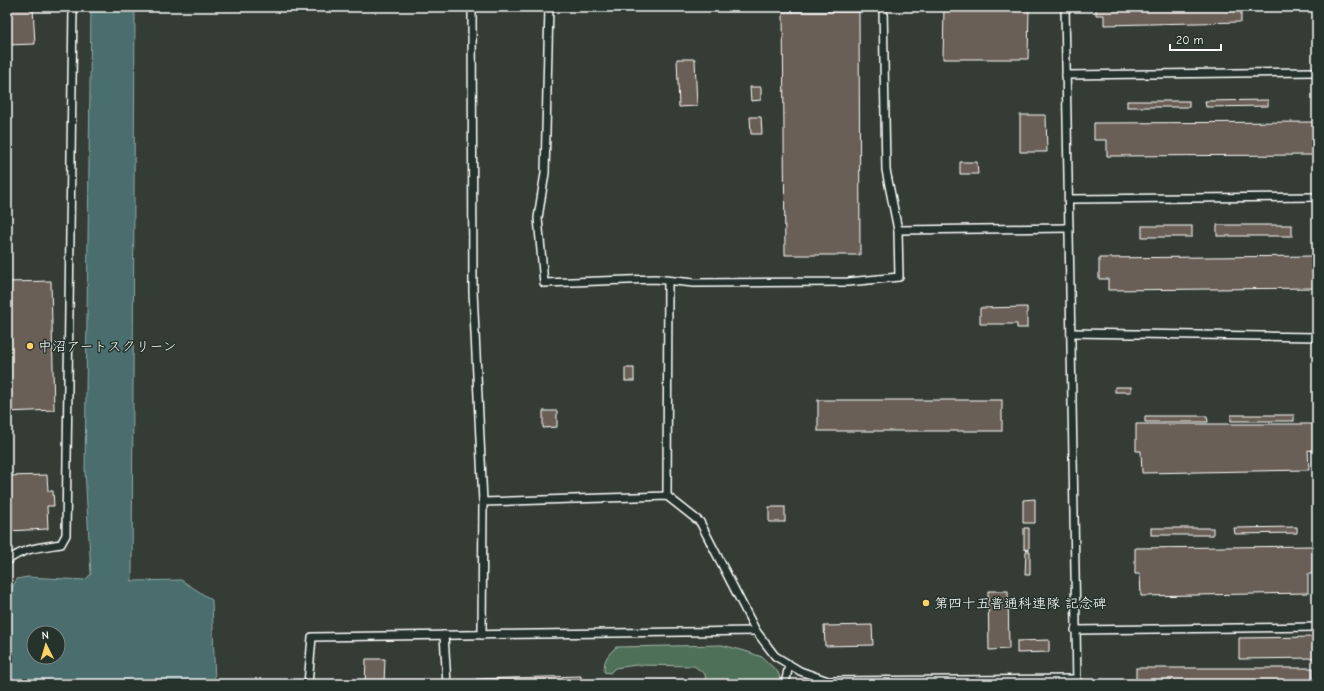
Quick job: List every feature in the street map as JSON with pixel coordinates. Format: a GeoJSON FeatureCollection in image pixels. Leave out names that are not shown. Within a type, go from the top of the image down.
{"type":"FeatureCollection","features":[{"type":"Feature","properties":{"kind":"lane"},"geometry":{"type":"LineString","coordinates":[[7,560],[25,550],[61,544],[66,536],[73,7]]}},
{"type":"Feature","properties":{"kind":"lane"},"geometry":{"type":"LineString","coordinates":[[472,7],[473,291],[482,502],[482,635]]}},
{"type":"Feature","properties":{"kind":"lane"},"geometry":{"type":"LineString","coordinates":[[549,7],[545,173],[538,218],[544,283],[656,279],[694,283],[848,282],[899,277],[898,230],[886,170],[883,7]]}},
{"type":"Feature","properties":{"kind":"lane"},"geometry":{"type":"LineString","coordinates":[[482,502],[667,496],[700,522],[756,631],[775,656],[800,671],[828,681],[1077,682],[1065,7]]}},
{"type":"Feature","properties":{"kind":"lane"},"geometry":{"type":"LineString","coordinates":[[1066,75],[1317,72]]}},
{"type":"Feature","properties":{"kind":"lane"},"geometry":{"type":"LineString","coordinates":[[1069,199],[1317,196]]}},
{"type":"Feature","properties":{"kind":"lane"},"geometry":{"type":"LineString","coordinates":[[898,230],[1069,228]]}},
{"type":"Feature","properties":{"kind":"lane"},"geometry":{"type":"LineString","coordinates":[[667,496],[668,280]]}},
{"type":"Feature","properties":{"kind":"lane"},"geometry":{"type":"LineString","coordinates":[[1071,333],[1317,337]]}},
{"type":"Feature","properties":{"kind":"lane"},"geometry":{"type":"LineString","coordinates":[[1075,630],[1317,627]]}},
{"type":"Feature","properties":{"kind":"lane"},"geometry":{"type":"LineString","coordinates":[[308,684],[312,637],[756,631]]}},
{"type":"Feature","properties":{"kind":"lane"},"geometry":{"type":"LineString","coordinates":[[444,635],[447,684]]}},
{"type":"Feature","properties":{"kind":"lane"},"geometry":{"type":"LineString","coordinates":[[785,684],[789,665]]}},
{"type":"Feature","properties":{"kind":"green space"},"geometry":{"type":"Polygon","coordinates":[[[722,645],[762,657],[778,672],[780,678],[779,684],[706,684],[705,674],[694,666],[637,665],[615,668],[610,673],[604,672],[607,658],[616,647],[722,645]]]}},
{"type":"Feature","properties":{"kind":"water"},"geometry":{"type":"Polygon","coordinates":[[[91,7],[135,7],[132,581],[181,580],[212,600],[215,684],[13,684],[8,595],[17,579],[27,577],[85,580],[91,574],[85,471],[91,7]]]}},
{"type":"Feature","properties":{"kind":"building"},"geometry":{"type":"Polygon","coordinates":[[[7,7],[33,7],[35,44],[7,45],[7,7]]]}},
{"type":"Feature","properties":{"kind":"building"},"geometry":{"type":"Polygon","coordinates":[[[944,7],[1029,7],[1028,59],[943,59],[944,7]]]}},
{"type":"Feature","properties":{"kind":"building"},"geometry":{"type":"Polygon","coordinates":[[[1096,7],[1249,7],[1249,12],[1241,12],[1241,22],[1104,25],[1104,15],[1096,15],[1096,7]]]}},
{"type":"Feature","properties":{"kind":"building"},"geometry":{"type":"Polygon","coordinates":[[[783,12],[859,12],[860,255],[785,255],[783,12]]]}},
{"type":"Feature","properties":{"kind":"building"},"geometry":{"type":"Polygon","coordinates":[[[677,59],[695,59],[697,106],[679,107],[677,59]]]}},
{"type":"Feature","properties":{"kind":"building"},"geometry":{"type":"Polygon","coordinates":[[[750,87],[761,87],[761,100],[751,101],[750,87]]]}},
{"type":"Feature","properties":{"kind":"building"},"geometry":{"type":"Polygon","coordinates":[[[1268,100],[1268,106],[1206,107],[1205,101],[1268,100]]]}},
{"type":"Feature","properties":{"kind":"building"},"geometry":{"type":"Polygon","coordinates":[[[1127,101],[1189,101],[1189,107],[1127,107],[1127,101]]]}},
{"type":"Feature","properties":{"kind":"building"},"geometry":{"type":"Polygon","coordinates":[[[1020,115],[1046,115],[1047,152],[1020,152],[1020,115]]]}},
{"type":"Feature","properties":{"kind":"building"},"geometry":{"type":"Polygon","coordinates":[[[750,117],[761,117],[762,134],[751,134],[750,117]]]}},
{"type":"Feature","properties":{"kind":"building"},"geometry":{"type":"Polygon","coordinates":[[[1317,122],[1317,155],[1107,156],[1107,140],[1094,140],[1094,123],[1317,122]]]}},
{"type":"Feature","properties":{"kind":"building"},"geometry":{"type":"Polygon","coordinates":[[[960,162],[977,162],[978,174],[960,174],[960,162]]]}},
{"type":"Feature","properties":{"kind":"building"},"geometry":{"type":"Polygon","coordinates":[[[1217,225],[1292,225],[1292,236],[1217,236],[1217,225]]]}},
{"type":"Feature","properties":{"kind":"building"},"geometry":{"type":"Polygon","coordinates":[[[1142,226],[1192,226],[1192,237],[1142,237],[1142,226]]]}},
{"type":"Feature","properties":{"kind":"building"},"geometry":{"type":"Polygon","coordinates":[[[1317,256],[1317,288],[1108,290],[1108,279],[1099,279],[1099,258],[1317,256]]]}},
{"type":"Feature","properties":{"kind":"building","name":"中沼アートスクリーン"},"geometry":{"type":"Polygon","coordinates":[[[51,281],[54,410],[7,412],[7,282],[51,281]]]}},
{"type":"Feature","properties":{"kind":"building"},"geometry":{"type":"Polygon","coordinates":[[[1027,307],[1027,328],[1017,328],[1017,324],[980,324],[980,308],[1027,307]]]}},
{"type":"Feature","properties":{"kind":"building"},"geometry":{"type":"Polygon","coordinates":[[[625,368],[634,368],[634,381],[625,381],[625,368]]]}},
{"type":"Feature","properties":{"kind":"building"},"geometry":{"type":"Polygon","coordinates":[[[1115,387],[1131,387],[1131,392],[1115,392],[1115,387]]]}},
{"type":"Feature","properties":{"kind":"building"},"geometry":{"type":"Polygon","coordinates":[[[818,400],[1002,400],[1002,431],[818,431],[818,400]]]}},
{"type":"Feature","properties":{"kind":"building"},"geometry":{"type":"Polygon","coordinates":[[[543,411],[557,411],[557,427],[543,428],[543,411]]]}},
{"type":"Feature","properties":{"kind":"building"},"geometry":{"type":"Polygon","coordinates":[[[1231,415],[1294,415],[1294,421],[1231,421],[1231,415]]]}},
{"type":"Feature","properties":{"kind":"building"},"geometry":{"type":"Polygon","coordinates":[[[1145,416],[1207,416],[1208,422],[1145,422],[1145,416]]]}},
{"type":"Feature","properties":{"kind":"building"},"geometry":{"type":"Polygon","coordinates":[[[1136,424],[1314,424],[1314,451],[1308,450],[1309,470],[1142,473],[1141,451],[1136,451],[1136,424]]]}},
{"type":"Feature","properties":{"kind":"building"},"geometry":{"type":"Polygon","coordinates":[[[47,475],[48,491],[53,491],[54,506],[47,506],[48,529],[7,531],[7,476],[47,475]]]}},
{"type":"Feature","properties":{"kind":"building"},"geometry":{"type":"Polygon","coordinates":[[[1035,499],[1035,523],[1023,523],[1023,500],[1035,499]]]}},
{"type":"Feature","properties":{"kind":"building"},"geometry":{"type":"Polygon","coordinates":[[[769,507],[785,507],[785,522],[769,522],[769,507]]]}},
{"type":"Feature","properties":{"kind":"building"},"geometry":{"type":"Polygon","coordinates":[[[1297,527],[1297,533],[1235,534],[1234,528],[1297,527]]]}},
{"type":"Feature","properties":{"kind":"building"},"geometry":{"type":"Polygon","coordinates":[[[1024,528],[1029,528],[1029,550],[1024,549],[1024,528]]]}},
{"type":"Feature","properties":{"kind":"building"},"geometry":{"type":"Polygon","coordinates":[[[1151,528],[1213,528],[1213,535],[1151,535],[1151,528]]]}},
{"type":"Feature","properties":{"kind":"building"},"geometry":{"type":"Polygon","coordinates":[[[1313,546],[1313,574],[1308,574],[1308,593],[1141,596],[1140,574],[1135,574],[1135,548],[1313,546]]]}},
{"type":"Feature","properties":{"kind":"building"},"geometry":{"type":"Polygon","coordinates":[[[1026,551],[1030,551],[1030,575],[1025,575],[1026,551]]]}},
{"type":"Feature","properties":{"kind":"building"},"geometry":{"type":"Polygon","coordinates":[[[988,591],[1008,591],[1009,649],[989,650],[988,591]]]}},
{"type":"Feature","properties":{"kind":"building"},"geometry":{"type":"Polygon","coordinates":[[[872,625],[873,645],[825,646],[824,626],[872,625]]]}},
{"type":"Feature","properties":{"kind":"building"},"geometry":{"type":"Polygon","coordinates":[[[1317,637],[1317,658],[1239,659],[1239,638],[1317,637]]]}},
{"type":"Feature","properties":{"kind":"building"},"geometry":{"type":"Polygon","coordinates":[[[1049,640],[1049,652],[1017,653],[1017,641],[1049,640]]]}},
{"type":"Feature","properties":{"kind":"building"},"geometry":{"type":"Polygon","coordinates":[[[366,659],[385,659],[384,684],[365,684],[366,659]]]}},
{"type":"Feature","properties":{"kind":"building"},"geometry":{"type":"Polygon","coordinates":[[[1136,668],[1313,668],[1313,684],[1136,684],[1136,668]]]}},
{"type":"Feature","properties":{"kind":"building"},"geometry":{"type":"Polygon","coordinates":[[[581,676],[581,684],[476,684],[476,679],[581,676]]]}},
{"type":"Feature","properties":{"kind":"building"},"geometry":{"type":"Polygon","coordinates":[[[392,680],[422,680],[422,684],[392,684],[392,680]]]}},
{"type":"Feature","properties":{"kind":"building"},"geometry":{"type":"Polygon","coordinates":[[[697,680],[698,684],[605,684],[605,681],[697,680]]]}},
{"type":"Feature","properties":{"kind":"place","name":"中沼アートスクリーン"},"geometry":{"type":"Point","coordinates":[30,346]}},
{"type":"Feature","properties":{"kind":"place","name":"第四十五普通科連隊 記念碑"},"geometry":{"type":"Point","coordinates":[926,603]}}]}
